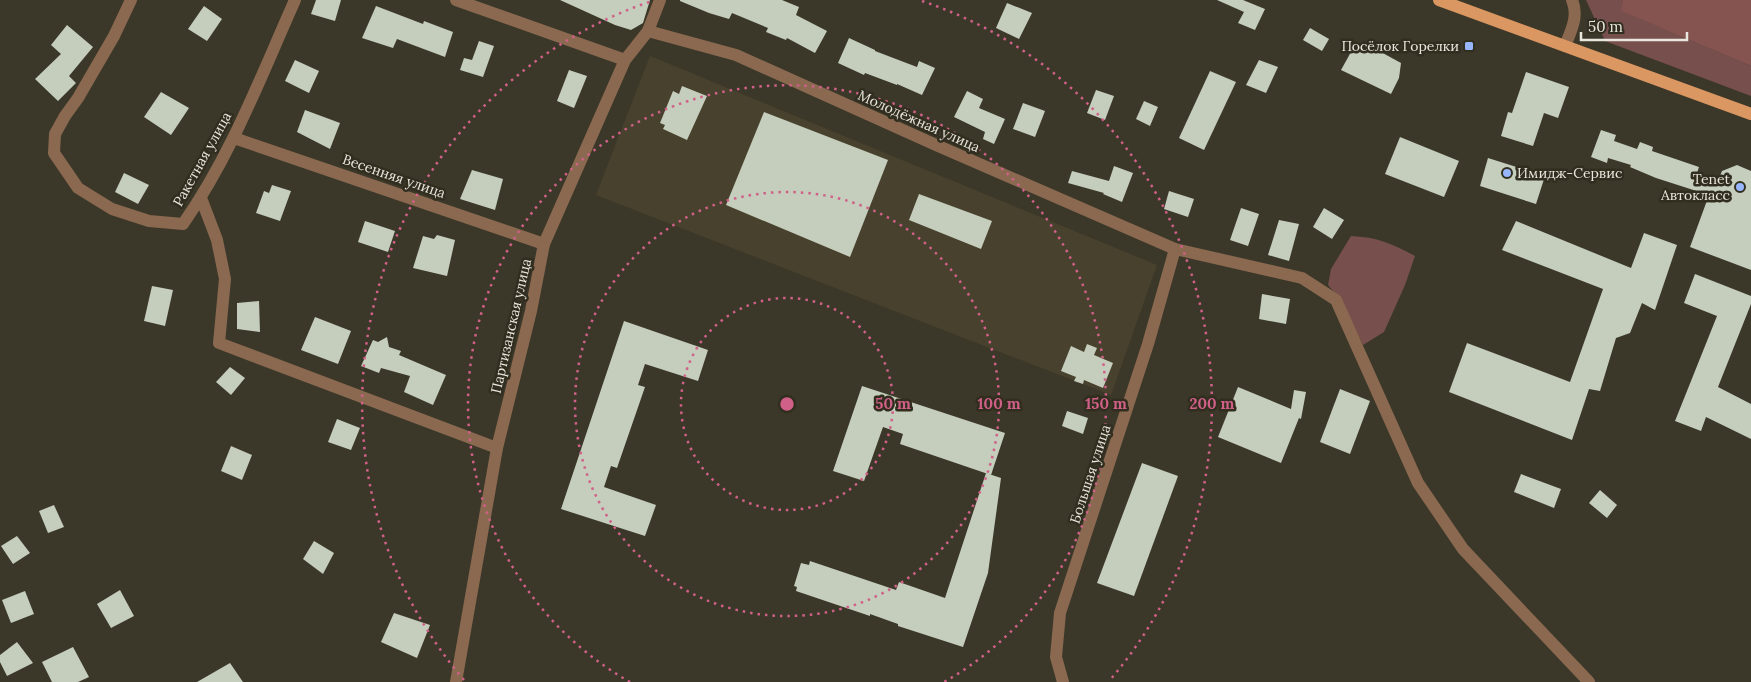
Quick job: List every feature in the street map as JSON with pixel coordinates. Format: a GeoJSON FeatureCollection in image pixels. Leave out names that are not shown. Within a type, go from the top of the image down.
{"type":"FeatureCollection","features":[{"type":"Feature","properties":{"kind":"main road"},"geometry":{"type":"LineString","coordinates":[[1441,0],[1751,114]]}},
{"type":"Feature","properties":{"kind":"street","name":"Ракетная улица"},"geometry":{"type":"LineString","coordinates":[[131,0],[109,44],[55,134],[54,153],[78,188],[112,209],[149,221],[183,224],[201,198],[234,138],[295,0]]}},
{"type":"Feature","properties":{"kind":"street"},"geometry":{"type":"LineString","coordinates":[[456,0],[625,60]]}},
{"type":"Feature","properties":{"kind":"street","name":"Партизанская улица"},"geometry":{"type":"LineString","coordinates":[[456,682],[497,448],[531,311],[544,244],[625,60],[648,31],[660,0]]}},
{"type":"Feature","properties":{"kind":"street"},"geometry":{"type":"LineString","coordinates":[[1565,46],[1575,16],[1575,7],[1572,0]]}},
{"type":"Feature","properties":{"kind":"street","name":"Молодёжная улица"},"geometry":{"type":"LineString","coordinates":[[648,31],[736,55],[1175,249],[1302,278],[1336,300],[1418,483],[1463,549],[1589,682]]}},
{"type":"Feature","properties":{"kind":"street","name":"Весенняя улица"},"geometry":{"type":"LineString","coordinates":[[234,138],[544,244]]}},
{"type":"Feature","properties":{"kind":"street"},"geometry":{"type":"LineString","coordinates":[[201,198],[217,240],[225,278],[219,343],[497,448]]}},
{"type":"Feature","properties":{"kind":"street","name":"Большая улица"},"geometry":{"type":"LineString","coordinates":[[1062,682],[1056,656],[1060,613],[1148,344],[1175,249]]}},
{"type":"Feature","properties":{"kind":"shaded area"},"geometry":{"type":"Polygon","coordinates":[[[1586,0],[1623,0],[1622,11],[1751,66],[1751,96],[1605,41],[1586,0]]]}},
{"type":"Feature","properties":{"kind":"shaded area"},"geometry":{"type":"Polygon","coordinates":[[[1623,0],[1751,0],[1751,66],[1621,11],[1623,0]]]}},
{"type":"Feature","properties":{"kind":"shaded area"},"geometry":{"type":"Polygon","coordinates":[[[650,56],[1157,265],[1111,395],[596,195],[650,56]]]}},
{"type":"Feature","properties":{"kind":"shaded area"},"geometry":{"type":"Polygon","coordinates":[[[1351,236],[1384,242],[1415,256],[1405,285],[1384,332],[1363,345],[1340,299],[1328,285],[1331,269],[1351,236]]]}},
{"type":"Feature","properties":{"kind":"building"},"geometry":{"type":"Polygon","coordinates":[[[316,0],[341,0],[335,21],[311,14],[316,0]]]}},
{"type":"Feature","properties":{"kind":"building"},"geometry":{"type":"Polygon","coordinates":[[[560,0],[650,0],[643,23],[631,30],[615,25],[560,0]]]}},
{"type":"Feature","properties":{"kind":"building"},"geometry":{"type":"Polygon","coordinates":[[[680,0],[782,0],[799,7],[796,15],[827,31],[815,53],[787,38],[786,40],[766,32],[768,28],[732,13],[729,19],[709,13],[680,0]]]}},
{"type":"Feature","properties":{"kind":"building"},"geometry":{"type":"Polygon","coordinates":[[[1217,0],[1243,0],[1265,9],[1255,30],[1238,23],[1244,12],[1217,0]]]}},
{"type":"Feature","properties":{"kind":"building"},"geometry":{"type":"Polygon","coordinates":[[[1007,3],[1032,13],[1019,39],[996,28],[1007,3]]]}},
{"type":"Feature","properties":{"kind":"building"},"geometry":{"type":"Polygon","coordinates":[[[204,6],[222,19],[207,41],[188,29],[204,6]]]}},
{"type":"Feature","properties":{"kind":"building"},"geometry":{"type":"Polygon","coordinates":[[[376,6],[423,24],[424,21],[453,32],[445,57],[397,39],[393,48],[362,38],[376,6]]]}},
{"type":"Feature","properties":{"kind":"building"},"geometry":{"type":"Polygon","coordinates":[[[67,25],[93,47],[69,76],[76,83],[58,101],[35,79],[61,54],[51,45],[67,25]]]}},
{"type":"Feature","properties":{"kind":"building"},"geometry":{"type":"Polygon","coordinates":[[[1310,28],[1329,39],[1322,51],[1303,40],[1310,28]]]}},
{"type":"Feature","properties":{"kind":"building"},"geometry":{"type":"Polygon","coordinates":[[[849,38],[875,51],[917,67],[919,61],[935,68],[922,95],[897,84],[865,73],[864,75],[838,63],[849,38]]]}},
{"type":"Feature","properties":{"kind":"building"},"geometry":{"type":"Polygon","coordinates":[[[479,41],[494,46],[483,77],[460,70],[464,58],[472,60],[479,41]]]}},
{"type":"Feature","properties":{"kind":"building"},"geometry":{"type":"Polygon","coordinates":[[[1356,43],[1379,51],[1401,63],[1399,78],[1391,94],[1341,70],[1356,43]]]}},
{"type":"Feature","properties":{"kind":"building"},"geometry":{"type":"Polygon","coordinates":[[[295,60],[319,71],[309,93],[285,81],[295,60]]]}},
{"type":"Feature","properties":{"kind":"building"},"geometry":{"type":"Polygon","coordinates":[[[1259,60],[1278,67],[1266,93],[1246,85],[1259,60]]]}},
{"type":"Feature","properties":{"kind":"building"},"geometry":{"type":"Polygon","coordinates":[[[569,70],[587,76],[574,108],[557,101],[569,70]]]}},
{"type":"Feature","properties":{"kind":"building"},"geometry":{"type":"Polygon","coordinates":[[[1210,71],[1236,82],[1204,150],[1179,138],[1210,71]]]}},
{"type":"Feature","properties":{"kind":"building"},"geometry":{"type":"Polygon","coordinates":[[[1526,72],[1569,87],[1558,118],[1544,113],[1533,146],[1501,136],[1508,112],[1512,113],[1526,72]]]}},
{"type":"Feature","properties":{"kind":"building"},"geometry":{"type":"Polygon","coordinates":[[[682,86],[707,96],[687,140],[663,129],[665,125],[660,123],[673,91],[679,94],[682,86]]]}},
{"type":"Feature","properties":{"kind":"building"},"geometry":{"type":"Polygon","coordinates":[[[1096,90],[1114,96],[1105,120],[1087,113],[1096,90]]]}},
{"type":"Feature","properties":{"kind":"building"},"geometry":{"type":"Polygon","coordinates":[[[967,91],[983,99],[979,108],[1005,119],[994,144],[983,139],[985,132],[954,117],[967,91]]]}},
{"type":"Feature","properties":{"kind":"building"},"geometry":{"type":"Polygon","coordinates":[[[161,92],[189,108],[171,135],[144,117],[161,92]]]}},
{"type":"Feature","properties":{"kind":"building"},"geometry":{"type":"Polygon","coordinates":[[[1144,101],[1158,107],[1150,126],[1136,119],[1144,101]]]}},
{"type":"Feature","properties":{"kind":"building"},"geometry":{"type":"Polygon","coordinates":[[[1023,103],[1045,111],[1035,137],[1013,129],[1023,103]]]}},
{"type":"Feature","properties":{"kind":"building"},"geometry":{"type":"Polygon","coordinates":[[[305,110],[340,123],[330,149],[297,132],[305,110]]]}},
{"type":"Feature","properties":{"kind":"building"},"geometry":{"type":"Polygon","coordinates":[[[764,112],[888,160],[850,257],[726,205],[764,112]]]}},
{"type":"Feature","properties":{"kind":"building"},"geometry":{"type":"Polygon","coordinates":[[[1601,130],[1616,135],[1614,141],[1637,149],[1640,142],[1653,147],[1652,151],[1699,167],[1696,176],[1717,183],[1722,171],[1737,165],[1751,171],[1751,270],[1690,247],[1709,195],[1656,178],[1630,167],[1631,165],[1608,158],[1607,163],[1591,157],[1601,130]]]}},
{"type":"Feature","properties":{"kind":"building"},"geometry":{"type":"Polygon","coordinates":[[[1400,137],[1459,161],[1444,197],[1385,174],[1400,137]]]}},
{"type":"Feature","properties":{"kind":"building"},"geometry":{"type":"Polygon","coordinates":[[[1488,158],[1545,176],[1536,204],[1480,186],[1488,158]]]}},
{"type":"Feature","properties":{"kind":"building"},"geometry":{"type":"Polygon","coordinates":[[[1114,166],[1133,173],[1122,202],[1104,193],[1068,183],[1072,171],[1109,181],[1114,166]]]}},
{"type":"Feature","properties":{"kind":"building"},"geometry":{"type":"Polygon","coordinates":[[[472,170],[503,179],[495,210],[460,199],[472,170]]]}},
{"type":"Feature","properties":{"kind":"building"},"geometry":{"type":"Polygon","coordinates":[[[124,173],[149,185],[138,204],[115,192],[124,173]]]}},
{"type":"Feature","properties":{"kind":"building"},"geometry":{"type":"Polygon","coordinates":[[[272,185],[291,191],[280,221],[256,213],[264,191],[269,193],[272,185]]]}},
{"type":"Feature","properties":{"kind":"building"},"geometry":{"type":"Polygon","coordinates":[[[1169,191],[1194,199],[1188,217],[1164,209],[1169,191]]]}},
{"type":"Feature","properties":{"kind":"building"},"geometry":{"type":"Polygon","coordinates":[[[919,194],[992,221],[981,249],[909,220],[919,194]]]}},
{"type":"Feature","properties":{"kind":"building"},"geometry":{"type":"Polygon","coordinates":[[[1241,208],[1259,214],[1248,246],[1230,240],[1241,208]]]}},
{"type":"Feature","properties":{"kind":"building"},"geometry":{"type":"Polygon","coordinates":[[[1324,208],[1344,220],[1332,239],[1313,227],[1324,208]]]}},
{"type":"Feature","properties":{"kind":"building"},"geometry":{"type":"Polygon","coordinates":[[[1279,220],[1299,224],[1289,261],[1268,255],[1279,220]]]}},
{"type":"Feature","properties":{"kind":"building"},"geometry":{"type":"Polygon","coordinates":[[[365,221],[395,231],[388,252],[358,242],[365,221]]]}},
{"type":"Feature","properties":{"kind":"building"},"geometry":{"type":"Polygon","coordinates":[[[1516,221],[1631,268],[1644,233],[1677,245],[1655,310],[1642,303],[1630,333],[1616,338],[1600,391],[1589,389],[1572,440],[1449,392],[1467,343],[1570,382],[1603,289],[1502,250],[1516,221]]]}},
{"type":"Feature","properties":{"kind":"building"},"geometry":{"type":"Polygon","coordinates":[[[437,235],[455,240],[447,276],[413,268],[423,236],[434,239],[437,235]]]}},
{"type":"Feature","properties":{"kind":"building"},"geometry":{"type":"Polygon","coordinates":[[[1695,274],[1751,296],[1751,304],[1718,387],[1751,404],[1751,439],[1706,417],[1701,431],[1675,421],[1717,316],[1684,303],[1695,274]]]}},
{"type":"Feature","properties":{"kind":"building"},"geometry":{"type":"Polygon","coordinates":[[[152,286],[173,290],[165,326],[144,321],[152,286]]]}},
{"type":"Feature","properties":{"kind":"building"},"geometry":{"type":"Polygon","coordinates":[[[1262,294],[1290,299],[1286,324],[1259,319],[1262,294]]]}},
{"type":"Feature","properties":{"kind":"building"},"geometry":{"type":"Polygon","coordinates":[[[259,301],[260,332],[237,329],[237,303],[259,301]]]}},
{"type":"Feature","properties":{"kind":"building"},"geometry":{"type":"Polygon","coordinates":[[[315,317],[351,331],[338,364],[301,350],[315,317]]]}},
{"type":"Feature","properties":{"kind":"building"},"geometry":{"type":"Polygon","coordinates":[[[624,321],[708,350],[698,381],[645,364],[638,385],[645,387],[617,468],[611,466],[604,487],[656,505],[645,536],[561,509],[624,321]]]}},
{"type":"Feature","properties":{"kind":"building"},"geometry":{"type":"Polygon","coordinates":[[[387,337],[389,347],[401,351],[399,355],[446,375],[433,405],[404,392],[410,376],[381,368],[379,373],[361,366],[373,340],[378,342],[387,337]]]}},
{"type":"Feature","properties":{"kind":"building"},"geometry":{"type":"Polygon","coordinates":[[[1087,344],[1097,348],[1094,355],[1113,363],[1103,388],[1084,380],[1083,384],[1074,381],[1076,377],[1061,371],[1071,346],[1084,352],[1087,344]]]}},
{"type":"Feature","properties":{"kind":"building"},"geometry":{"type":"Polygon","coordinates":[[[230,367],[245,378],[231,395],[216,382],[230,367]]]}},
{"type":"Feature","properties":{"kind":"building"},"geometry":{"type":"Polygon","coordinates":[[[862,386],[1005,433],[991,475],[900,444],[903,434],[883,427],[864,481],[833,471],[862,386]]]}},
{"type":"Feature","properties":{"kind":"building"},"geometry":{"type":"Polygon","coordinates":[[[1238,387],[1291,409],[1294,390],[1306,392],[1301,419],[1299,418],[1281,463],[1218,437],[1238,387]]]}},
{"type":"Feature","properties":{"kind":"building"},"geometry":{"type":"Polygon","coordinates":[[[1340,389],[1370,401],[1350,454],[1320,442],[1340,389]]]}},
{"type":"Feature","properties":{"kind":"building"},"geometry":{"type":"Polygon","coordinates":[[[1067,411],[1088,418],[1083,434],[1062,426],[1067,411]]]}},
{"type":"Feature","properties":{"kind":"building"},"geometry":{"type":"Polygon","coordinates":[[[337,419],[360,428],[351,450],[328,442],[337,419]]]}},
{"type":"Feature","properties":{"kind":"building"},"geometry":{"type":"Polygon","coordinates":[[[231,446],[252,455],[242,480],[221,471],[231,446]]]}},
{"type":"Feature","properties":{"kind":"building"},"geometry":{"type":"Polygon","coordinates":[[[1142,463],[1178,476],[1134,596],[1097,583],[1142,463]]]}},
{"type":"Feature","properties":{"kind":"building"},"geometry":{"type":"Polygon","coordinates":[[[986,473],[1001,478],[988,573],[963,647],[898,626],[898,624],[870,614],[870,616],[796,591],[797,587],[794,586],[801,563],[809,565],[810,561],[896,590],[899,582],[945,598],[986,473]]]}},
{"type":"Feature","properties":{"kind":"building"},"geometry":{"type":"Polygon","coordinates":[[[1521,474],[1561,489],[1554,508],[1514,492],[1521,474]]]}},
{"type":"Feature","properties":{"kind":"building"},"geometry":{"type":"Polygon","coordinates":[[[1600,490],[1617,505],[1607,518],[1589,503],[1600,490]]]}},
{"type":"Feature","properties":{"kind":"building"},"geometry":{"type":"Polygon","coordinates":[[[54,505],[64,527],[48,533],[39,511],[54,505]]]}},
{"type":"Feature","properties":{"kind":"building"},"geometry":{"type":"Polygon","coordinates":[[[17,536],[30,553],[13,564],[1,546],[17,536]]]}},
{"type":"Feature","properties":{"kind":"building"},"geometry":{"type":"Polygon","coordinates":[[[314,541],[334,553],[323,574],[303,559],[314,541]]]}},
{"type":"Feature","properties":{"kind":"building"},"geometry":{"type":"Polygon","coordinates":[[[120,590],[134,616],[111,628],[97,604],[120,590]]]}},
{"type":"Feature","properties":{"kind":"building"},"geometry":{"type":"Polygon","coordinates":[[[25,591],[34,614],[11,623],[2,600],[25,591]]]}},
{"type":"Feature","properties":{"kind":"building"},"geometry":{"type":"Polygon","coordinates":[[[394,613],[430,625],[417,658],[381,642],[394,613]]]}},
{"type":"Feature","properties":{"kind":"building"},"geometry":{"type":"Polygon","coordinates":[[[17,642],[33,663],[7,676],[0,662],[0,655],[17,642]]]}},
{"type":"Feature","properties":{"kind":"building"},"geometry":{"type":"Polygon","coordinates":[[[73,647],[89,677],[78,682],[52,682],[42,662],[73,647]]]}},
{"type":"Feature","properties":{"kind":"building"},"geometry":{"type":"Polygon","coordinates":[[[230,663],[243,682],[197,682],[230,663]]]}},
{"type":"Feature","properties":{"kind":"place","name":"Посёлок Горелки"},"geometry":{"type":"Point","coordinates":[1469,46]}},
{"type":"Feature","properties":{"kind":"place","name":"Имидж-Сервис"},"geometry":{"type":"Point","coordinates":[1507,173]}},
{"type":"Feature","properties":{"kind":"place","name":"Tenet Автокласс"},"geometry":{"type":"Point","coordinates":[1740,187]}}]}
